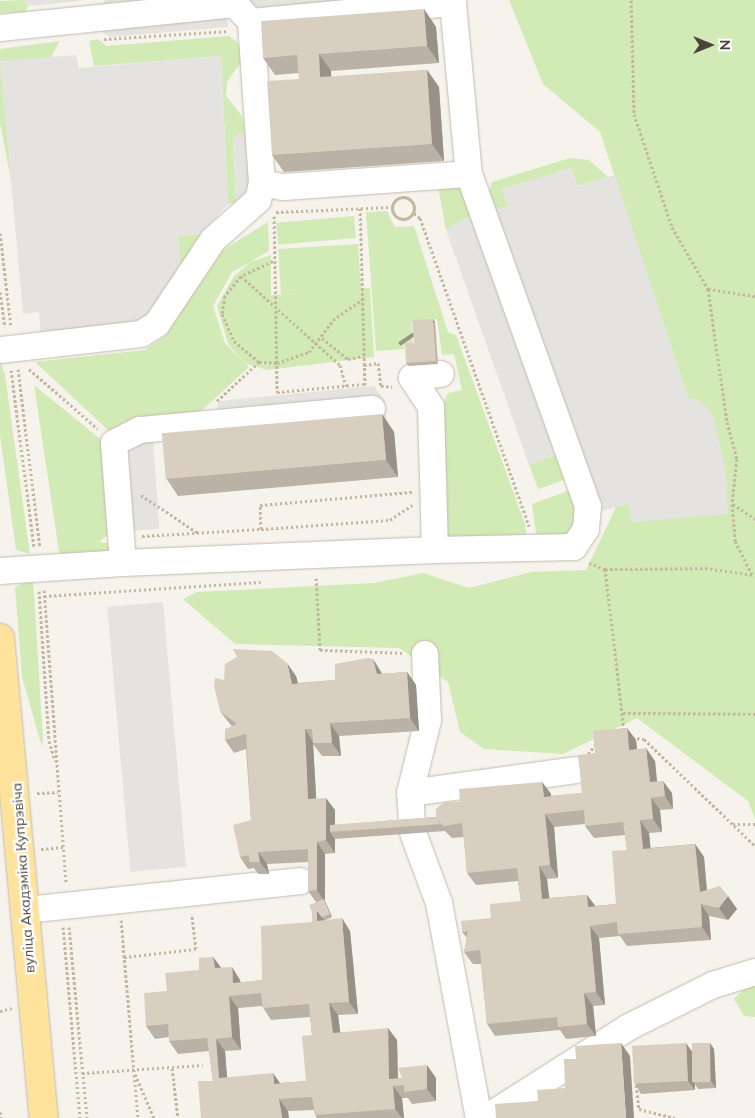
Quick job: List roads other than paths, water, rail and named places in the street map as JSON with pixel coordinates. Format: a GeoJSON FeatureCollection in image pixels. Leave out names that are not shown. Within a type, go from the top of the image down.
{"type":"FeatureCollection","features":[{"type":"Feature","properties":{"kind":"main road","name":"вуліца Акадэміка Купрэвіча"},"geometry":{"type":"LineString","coordinates":[[0,638],[44,1118]]}},
{"type":"Feature","properties":{"kind":"lane"},"geometry":{"type":"LineString","coordinates":[[0,28],[80,19],[241,20],[453,3],[470,174],[588,506],[586,529],[574,547],[435,550],[123,563],[0,571]]}},
{"type":"Feature","properties":{"kind":"lane"},"geometry":{"type":"LineString","coordinates":[[11,355],[141,334],[157,324],[213,240],[258,200],[262,183],[241,20]]}},
{"type":"Feature","properties":{"kind":"lane"},"geometry":{"type":"LineString","coordinates":[[262,183],[283,187],[470,174]]}},
{"type":"Feature","properties":{"kind":"lane"},"geometry":{"type":"LineString","coordinates":[[435,550],[431,407],[412,378],[441,374]]}},
{"type":"Feature","properties":{"kind":"lane"},"geometry":{"type":"LineString","coordinates":[[123,563],[114,443],[140,430],[372,409]]}},
{"type":"Feature","properties":{"kind":"lane"},"geometry":{"type":"LineString","coordinates":[[425,654],[428,720],[410,793],[412,830],[439,903],[479,1118]]}},
{"type":"Feature","properties":{"kind":"lane"},"geometry":{"type":"LineString","coordinates":[[410,793],[576,770]]}},
{"type":"Feature","properties":{"kind":"lane"},"geometry":{"type":"LineString","coordinates":[[26,910],[68,908],[300,881]]}},
{"type":"Feature","properties":{"kind":"lane"},"geometry":{"type":"LineString","coordinates":[[486,1118],[629,1027],[713,985],[755,972]]}}]}
